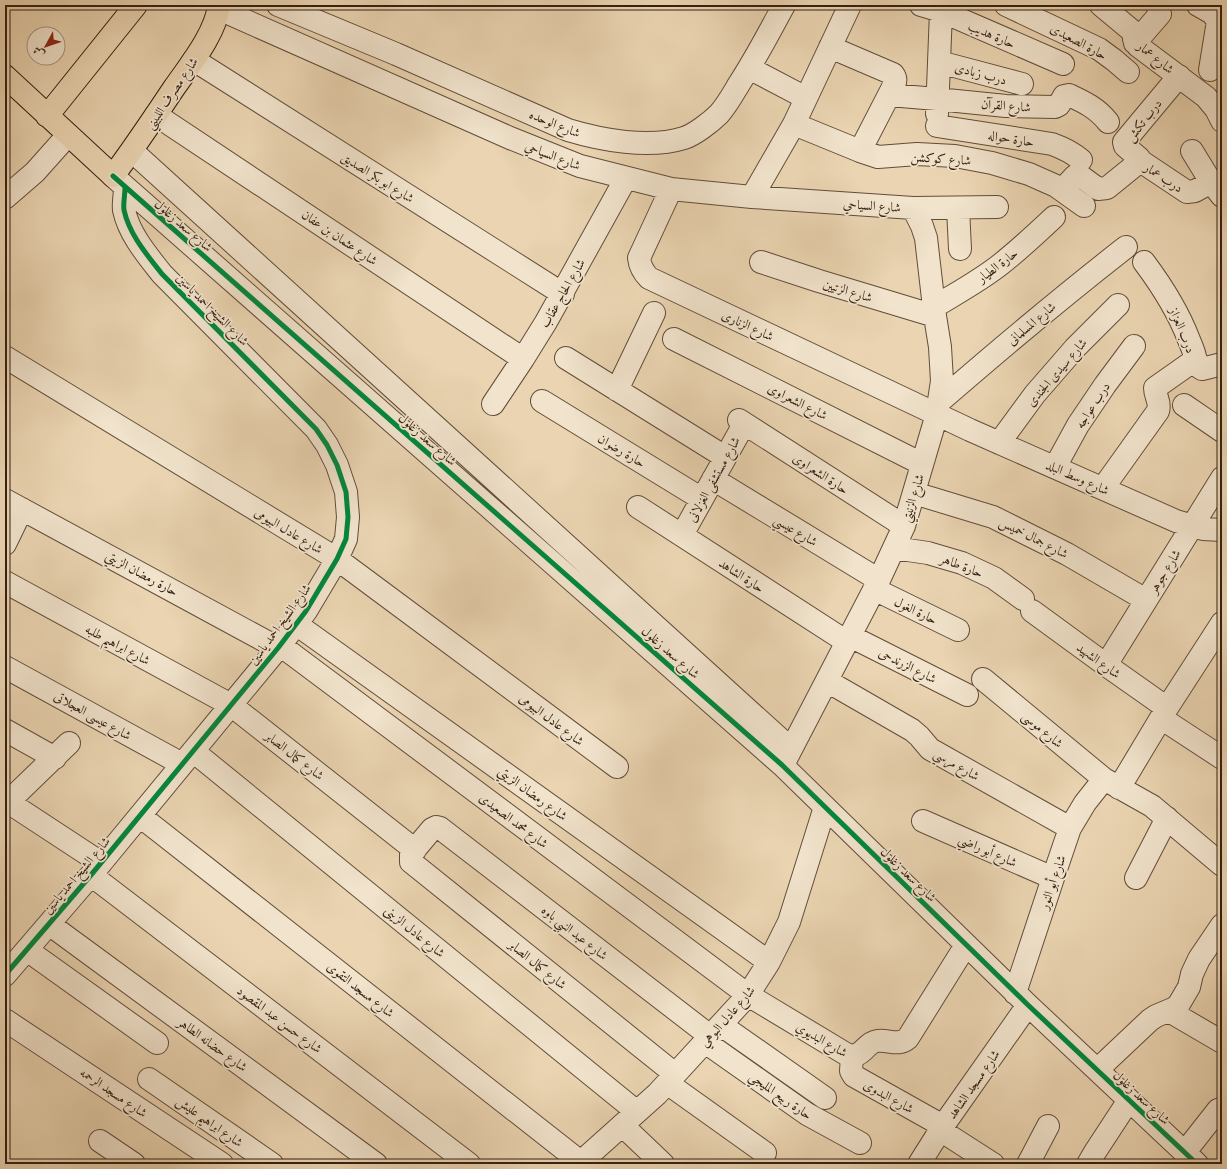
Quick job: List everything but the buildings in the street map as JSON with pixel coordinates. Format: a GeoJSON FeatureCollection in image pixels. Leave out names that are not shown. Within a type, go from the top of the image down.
{"type":"FeatureCollection","features":[{"type":"Feature","properties":{"kind":"main road"},"geometry":{"type":"LineString","coordinates":[[47,116],[136,5]]}},
{"type":"Feature","properties":{"kind":"main road","name":"شارع مصرف اللبيني"},"geometry":{"type":"LineString","coordinates":[[119,182],[132,151],[198,53],[215,22],[219,7]]}},
{"type":"Feature","properties":{"kind":"main road","name":"شارع سعد زغلول"},"geometry":{"type":"LineString","coordinates":[[5,76],[119,182]]}},
{"type":"Feature","properties":{"kind":"street","name":"شارع الوحده"},"geometry":{"type":"LineString","coordinates":[[278,5],[396,54],[568,130],[590,137],[628,143],[668,142],[685,138],[718,114],[750,68],[784,5]]}},
{"type":"Feature","properties":{"kind":"street"},"geometry":{"type":"LineString","coordinates":[[752,197],[794,124],[850,5]]}},
{"type":"Feature","properties":{"kind":"street","name":"حارة الصعيدى"},"geometry":{"type":"LineString","coordinates":[[1006,5],[1099,49],[1128,72]]}},
{"type":"Feature","properties":{"kind":"street","name":"شارع عمار"},"geometry":{"type":"LineString","coordinates":[[1101,5],[1131,30],[1134,35],[1135,43],[1206,97],[1211,102],[1222,121]]}},
{"type":"Feature","properties":{"kind":"street"},"geometry":{"type":"LineString","coordinates":[[1135,43],[1160,14],[1157,5]]}},
{"type":"Feature","properties":{"kind":"street"},"geometry":{"type":"LineString","coordinates":[[1198,5],[1212,12],[1220,22],[1218,45],[1210,70]]}},
{"type":"Feature","properties":{"kind":"street","name":"شارع السياحي"},"geometry":{"type":"LineString","coordinates":[[219,7],[510,138],[580,166],[672,190],[913,208],[997,207]]}},
{"type":"Feature","properties":{"kind":"street"},"geometry":{"type":"LineString","coordinates":[[931,8],[940,62],[936,155]]}},
{"type":"Feature","properties":{"kind":"street","name":"حارة هديب"},"geometry":{"type":"LineString","coordinates":[[931,8],[1063,64]]}},
{"type":"Feature","properties":{"kind":"street"},"geometry":{"type":"LineString","coordinates":[[830,47],[893,74],[895,77],[896,81],[889,96],[860,151]]}},
{"type":"Feature","properties":{"kind":"street"},"geometry":{"type":"LineString","coordinates":[[384,82],[396,54]]}},
{"type":"Feature","properties":{"kind":"street","name":"شارع ابو بكر الصديق"},"geometry":{"type":"LineString","coordinates":[[194,60],[563,294]]}},
{"type":"Feature","properties":{"kind":"street","name":"درب زبادى"},"geometry":{"type":"LineString","coordinates":[[940,62],[1022,84]]}},
{"type":"Feature","properties":{"kind":"street"},"geometry":{"type":"LineString","coordinates":[[750,68],[806,98]]}},
{"type":"Feature","properties":{"kind":"street","name":"درب تكش"},"geometry":{"type":"LineString","coordinates":[[1062,190],[1076,176],[1079,175],[1098,189],[1107,188],[1139,160],[1138,156],[1125,146],[1124,142],[1179,76]]}},
{"type":"Feature","properties":{"kind":"street","name":"شارع القرآن"},"geometry":{"type":"LineString","coordinates":[[889,96],[1006,106],[1055,107],[1059,105],[1064,96],[1068,95],[1091,105],[1103,115],[1108,122]]}},
{"type":"Feature","properties":{"kind":"street","name":"شارع عثمان بن عفان"},"geometry":{"type":"LineString","coordinates":[[156,115],[523,360]]}},
{"type":"Feature","properties":{"kind":"street","name":"شارع كوكشن"},"geometry":{"type":"LineString","coordinates":[[794,124],[878,157],[917,154],[955,156],[992,163],[1029,174],[1062,190],[1084,206]]}},
{"type":"Feature","properties":{"kind":"street","name":"حارة حواله"},"geometry":{"type":"LineString","coordinates":[[937,126],[1052,144],[1062,147],[1081,160]]}},
{"type":"Feature","properties":{"kind":"street"},"geometry":{"type":"LineString","coordinates":[[5,198],[35,172],[68,135]]}},
{"type":"Feature","properties":{"kind":"street","name":"شارع سعد زغلول"},"geometry":{"type":"LineString","coordinates":[[132,151],[787,757],[825,807],[1022,999],[1191,1158]]}},
{"type":"Feature","properties":{"kind":"street"},"geometry":{"type":"LineString","coordinates":[[1192,151],[1216,189]]}},
{"type":"Feature","properties":{"kind":"street","name":"درب عمار"},"geometry":{"type":"LineString","coordinates":[[1139,160],[1187,192],[1216,189]]}},
{"type":"Feature","properties":{"kind":"street","name":"شارع الحاج عقاب"},"geometry":{"type":"LineString","coordinates":[[493,404],[523,360],[563,294],[626,178]]}},
{"type":"Feature","properties":{"kind":"street","name":"شارع سعد زغلول"},"geometry":{"type":"LineString","coordinates":[[119,182],[787,757]]}},
{"type":"Feature","properties":{"kind":"street","name":"شارع الشيخ احمد ياسين"},"geometry":{"type":"LineString","coordinates":[[5,975],[96,869],[279,646],[306,611],[337,559],[346,539],[348,517],[346,492],[337,465],[327,445],[316,429],[162,274],[145,252],[130,228],[124,209],[119,182]]}},
{"type":"Feature","properties":{"kind":"street","name":"شارع الزنارى"},"geometry":{"type":"LineString","coordinates":[[672,190],[639,258],[643,272],[649,278],[938,408]]}},
{"type":"Feature","properties":{"kind":"street","name":"شارع الزنيتي"},"geometry":{"type":"LineString","coordinates":[[787,757],[877,585],[904,526],[938,408],[942,381],[940,347],[926,238],[913,208]]}},
{"type":"Feature","properties":{"kind":"street"},"geometry":{"type":"LineString","coordinates":[[958,208],[960,249]]}},
{"type":"Feature","properties":{"kind":"street","name":"حارة الطيار"},"geometry":{"type":"LineString","coordinates":[[935,312],[1001,264],[1054,217]]}},
{"type":"Feature","properties":{"kind":"street","name":"شارع المسلمانى"},"geometry":{"type":"LineString","coordinates":[[938,408],[1045,311],[1126,247]]}},
{"type":"Feature","properties":{"kind":"street","name":"شارع الزتيين"},"geometry":{"type":"LineString","coordinates":[[761,262],[826,284],[935,312]]}},
{"type":"Feature","properties":{"kind":"street","name":"درب العزاز"},"geometry":{"type":"LineString","coordinates":[[1103,488],[1158,411],[1159,402],[1155,388],[1192,362],[1194,357],[1185,330],[1173,306],[1160,283],[1144,262]]}},
{"type":"Feature","properties":{"kind":"street","name":"شارع سيدى الجندى"},"geometry":{"type":"LineString","coordinates":[[999,443],[1035,394],[1075,348],[1118,305]]}},
{"type":"Feature","properties":{"kind":"street"},"geometry":{"type":"LineString","coordinates":[[617,390],[654,313]]}},
{"type":"Feature","properties":{"kind":"street","name":"شارع الشعراوى"},"geometry":{"type":"LineString","coordinates":[[674,338],[922,464]]}},
{"type":"Feature","properties":{"kind":"street","name":"درب عواجه"},"geometry":{"type":"LineString","coordinates":[[1055,467],[1104,385],[1134,346]]}},
{"type":"Feature","properties":{"kind":"street","name":"شارع عادل البيومى"},"geometry":{"type":"LineString","coordinates":[[5,357],[337,559],[616,767]]}},
{"type":"Feature","properties":{"kind":"street"},"geometry":{"type":"LineString","coordinates":[[1194,357],[1199,367],[1202,369],[1222,364]]}},
{"type":"Feature","properties":{"kind":"street"},"geometry":{"type":"LineString","coordinates":[[566,358],[725,457]]}},
{"type":"Feature","properties":{"kind":"street","name":"حارة رضوان"},"geometry":{"type":"LineString","coordinates":[[542,401],[702,499]]}},
{"type":"Feature","properties":{"kind":"street"},"geometry":{"type":"LineString","coordinates":[[1184,405],[1222,431]]}},
{"type":"Feature","properties":{"kind":"street","name":"شارع وسط البلد"},"geometry":{"type":"LineString","coordinates":[[938,408],[999,443],[1176,520],[1203,529],[1222,530]]}},
{"type":"Feature","properties":{"kind":"street","name":"شارع مستشفى الغزلانى"},"geometry":{"type":"LineString","coordinates":[[682,535],[725,457],[741,422]]}},
{"type":"Feature","properties":{"kind":"street","name":"حارة الشعراوى"},"geometry":{"type":"LineString","coordinates":[[741,422],[904,526]]}},
{"type":"Feature","properties":{"kind":"street","name":"شارع جوهر"},"geometry":{"type":"LineString","coordinates":[[1106,665],[1222,478]]}},
{"type":"Feature","properties":{"kind":"street","name":"شارع عيسي"},"geometry":{"type":"LineString","coordinates":[[713,479],[877,585]]}},
{"type":"Feature","properties":{"kind":"street","name":"شارع جمال خميس"},"geometry":{"type":"LineString","coordinates":[[914,493],[993,516],[1067,554],[1146,600]]}},
{"type":"Feature","properties":{"kind":"street"},"geometry":{"type":"LineString","coordinates":[[5,544],[14,504]]}},
{"type":"Feature","properties":{"kind":"street","name":"حارة رمضان الزيتي"},"geometry":{"type":"LineString","coordinates":[[14,504],[279,646]]}},
{"type":"Feature","properties":{"kind":"street","name":"حارة الشاهد"},"geometry":{"type":"LineString","coordinates":[[638,507],[849,639]]}},
{"type":"Feature","properties":{"kind":"street","name":"حارة طاهر"},"geometry":{"type":"LineString","coordinates":[[894,548],[928,553],[962,563],[994,578],[1028,605]]}},
{"type":"Feature","properties":{"kind":"street","name":"شارع ابراهيم طلبه"},"geometry":{"type":"LineString","coordinates":[[5,582],[231,705]]}},
{"type":"Feature","properties":{"kind":"street","name":"حارة الغول"},"geometry":{"type":"LineString","coordinates":[[877,585],[958,630]]}},
{"type":"Feature","properties":{"kind":"street","name":"شارع الشهيد"},"geometry":{"type":"LineString","coordinates":[[1028,605],[1106,665],[1164,713]]}},
{"type":"Feature","properties":{"kind":"street","name":"شارع رمضان الزيتي"},"geometry":{"type":"LineString","coordinates":[[296,624],[769,962]]}},
{"type":"Feature","properties":{"kind":"street","name":"شارع أبو النور"},"geometry":{"type":"LineString","coordinates":[[1022,999],[1053,878],[1070,828],[1085,803],[1112,784],[1164,713],[1220,630]]}},
{"type":"Feature","properties":{"kind":"street","name":"شارع الزرندحى"},"geometry":{"type":"LineString","coordinates":[[849,639],[967,695]]}},
{"type":"Feature","properties":{"kind":"street","name":"شارع محمد الصعيدى"},"geometry":{"type":"LineString","coordinates":[[279,646],[748,995]]}},
{"type":"Feature","properties":{"kind":"street","name":"شارع عيسى العجلاتى"},"geometry":{"type":"LineString","coordinates":[[5,667],[187,758]]}},
{"type":"Feature","properties":{"kind":"street","name":"شارع موسى"},"geometry":{"type":"LineString","coordinates":[[982,679],[1112,784],[1152,806],[1222,864]]}},
{"type":"Feature","properties":{"kind":"street","name":"شارع مرسي"},"geometry":{"type":"LineString","coordinates":[[827,681],[912,730],[930,749],[1070,828]]}},
{"type":"Feature","properties":{"kind":"street","name":"شارع كمال الصابر"},"geometry":{"type":"LineString","coordinates":[[231,705],[415,850],[410,857],[411,862],[671,1078]]}},
{"type":"Feature","properties":{"kind":"street"},"geometry":{"type":"LineString","coordinates":[[1164,713],[1222,758]]}},
{"type":"Feature","properties":{"kind":"street"},"geometry":{"type":"LineString","coordinates":[[5,730],[62,751],[7,801]]}},
{"type":"Feature","properties":{"kind":"street","name":"شارع عادل الزينى"},"geometry":{"type":"LineString","coordinates":[[187,758],[630,1119],[663,1164]]}},
{"type":"Feature","properties":{"kind":"street","name":"شارع حسن عبد المقصود"},"geometry":{"type":"LineString","coordinates":[[7,801],[96,869],[469,1164]]}},
{"type":"Feature","properties":{"kind":"street","name":"شارع عادل البوهي"},"geometry":{"type":"LineString","coordinates":[[581,1163],[630,1119],[671,1078],[748,995],[769,962],[789,922],[825,807]]}},
{"type":"Feature","properties":{"kind":"street","name":"شارع مسجد التقوى"},"geometry":{"type":"LineString","coordinates":[[140,816],[581,1163]]}},
{"type":"Feature","properties":{"kind":"street"},"geometry":{"type":"LineString","coordinates":[[1136,878],[1167,818]]}},
{"type":"Feature","properties":{"kind":"street","name":"شارع أبو راضي"},"geometry":{"type":"LineString","coordinates":[[924,821],[1053,878]]}},
{"type":"Feature","properties":{"kind":"street","name":"شارع عبد النبي باوه"},"geometry":{"type":"LineString","coordinates":[[415,850],[432,829],[436,827],[440,828],[712,1034]]}},
{"type":"Feature","properties":{"kind":"street","name":"شارع حضانه الطاهر"},"geometry":{"type":"LineString","coordinates":[[49,924],[376,1164]]}},
{"type":"Feature","properties":{"kind":"street"},"geometry":{"type":"LineString","coordinates":[[1097,1070],[1150,1020],[1175,1008],[1189,987],[1192,974],[1200,959],[1222,925]]}},
{"type":"Feature","properties":{"kind":"street","name":"شارع البديوي"},"geometry":{"type":"LineString","coordinates":[[748,995],[846,1054],[852,1056],[856,1055],[877,1041],[897,1043],[905,1041],[966,945]]}},
{"type":"Feature","properties":{"kind":"street"},"geometry":{"type":"LineString","coordinates":[[26,950],[157,1043]]}},
{"type":"Feature","properties":{"kind":"street","name":"شارع مسجد الشاهد"},"geometry":{"type":"LineString","coordinates":[[919,1164],[1022,999]]}},
{"type":"Feature","properties":{"kind":"street"},"geometry":{"type":"LineString","coordinates":[[1170,1011],[1222,1042]]}},
{"type":"Feature","properties":{"kind":"street","name":"شارع مسجد الرحمه"},"geometry":{"type":"LineString","coordinates":[[5,1020],[222,1164]]}},
{"type":"Feature","properties":{"kind":"street"},"geometry":{"type":"LineString","coordinates":[[712,1034],[824,1098]]}},
{"type":"Feature","properties":{"kind":"street","name":"حارة ربيع المليجي"},"geometry":{"type":"LineString","coordinates":[[712,1034],[807,1114],[860,1143]]}},
{"type":"Feature","properties":{"kind":"street","name":"شارع البدوى"},"geometry":{"type":"LineString","coordinates":[[852,1056],[851,1071],[854,1076],[942,1128]]}},
{"type":"Feature","properties":{"kind":"street"},"geometry":{"type":"LineString","coordinates":[[671,1078],[766,1152]]}},
{"type":"Feature","properties":{"kind":"street","name":"شارع ابراهيم عليش"},"geometry":{"type":"LineString","coordinates":[[149,1079],[272,1164]]}},
{"type":"Feature","properties":{"kind":"street"},"geometry":{"type":"LineString","coordinates":[[1088,1164],[1129,1100]]}},
{"type":"Feature","properties":{"kind":"street"},"geometry":{"type":"LineString","coordinates":[[1191,1158],[1218,1110],[1222,1109]]}},
{"type":"Feature","properties":{"kind":"street"},"geometry":{"type":"LineString","coordinates":[[1028,1164],[1048,1126]]}},
{"type":"Feature","properties":{"kind":"street"},"geometry":{"type":"LineString","coordinates":[[942,1128],[993,1164]]}},
{"type":"Feature","properties":{"kind":"street"},"geometry":{"type":"LineString","coordinates":[[100,1141],[134,1164]]}},
{"type":"Feature","properties":{"kind":"cycle path"},"geometry":{"type":"LineString","coordinates":[[113,176],[782,765],[1028,1005],[1197,1164]]}},
{"type":"Feature","properties":{"kind":"cycle path"},"geometry":{"type":"LineString","coordinates":[[5,975],[91,875],[278,648],[306,611],[337,559],[346,539],[348,517],[346,492],[337,465],[327,445],[316,429],[156,267],[139,244],[126,219],[124,210],[125,188]]}}]}
